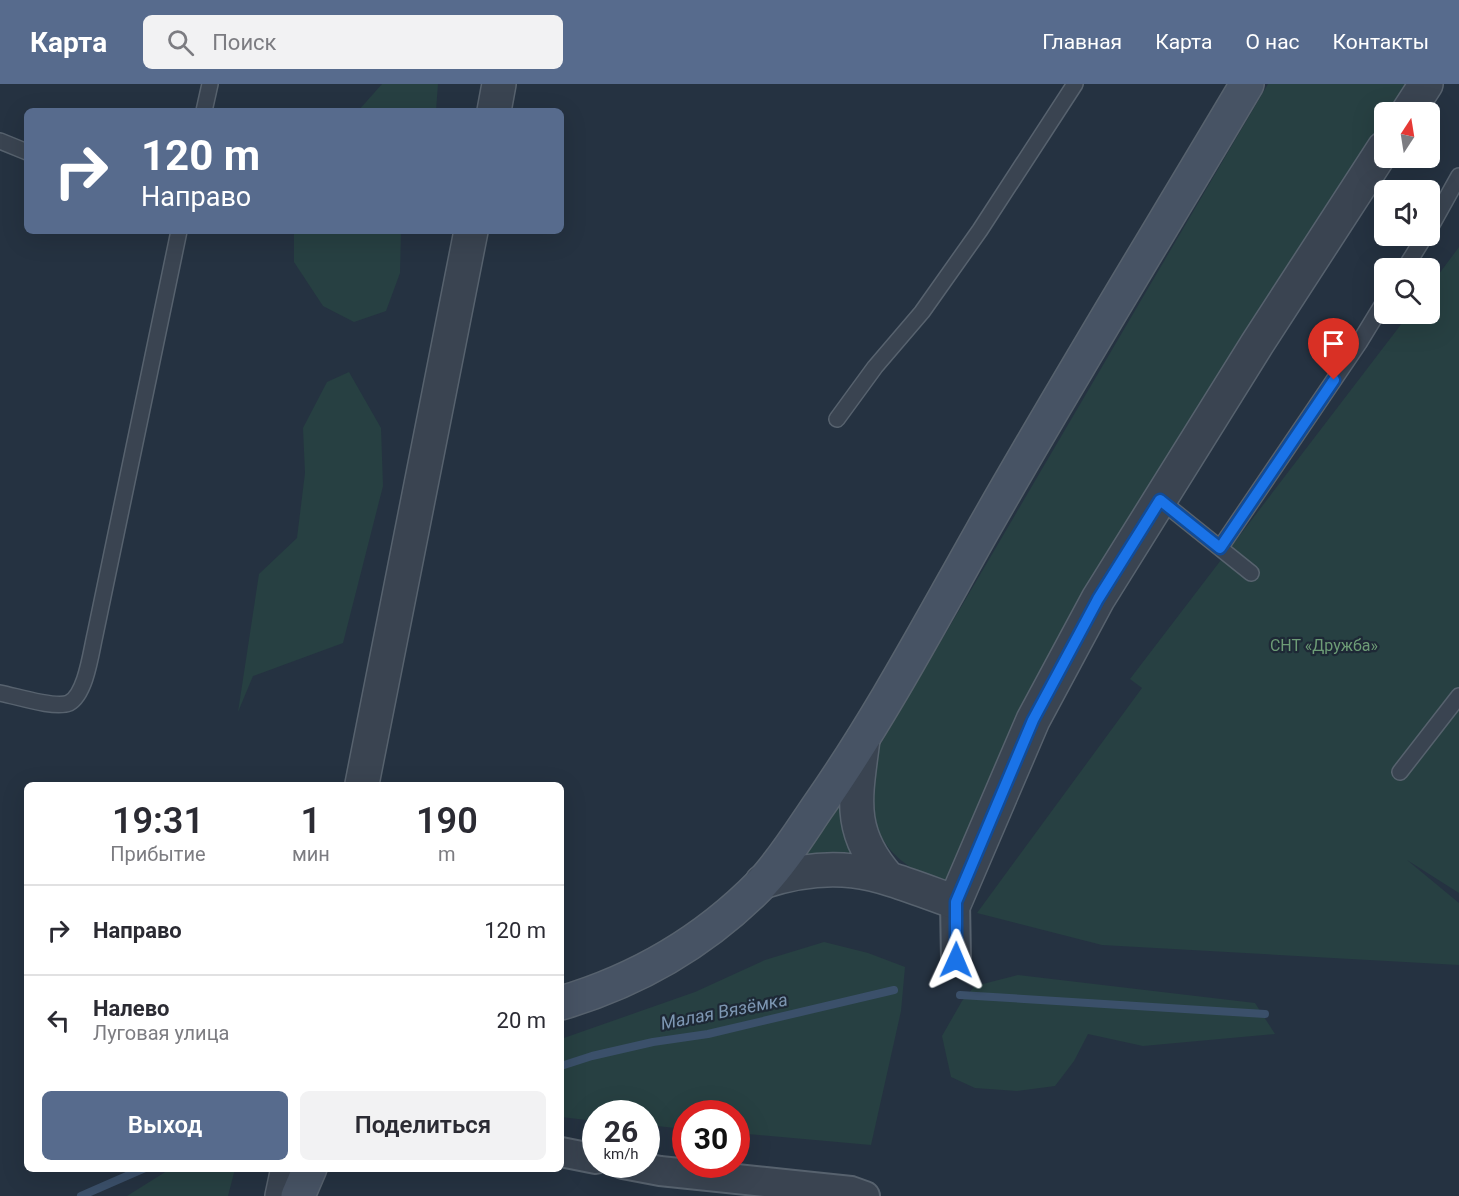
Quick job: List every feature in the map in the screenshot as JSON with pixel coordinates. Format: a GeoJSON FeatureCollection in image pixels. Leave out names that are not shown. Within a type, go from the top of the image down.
{"type":"FeatureCollection","features":[{"type":"Feature","properties":{"kind":"main road"},"geometry":{"type":"LineString","coordinates":[[564,1001],[577,992],[664,960],[689,946],[712,929],[762,882],[806,824],[863,740],[1011,481],[1247,84]]}},
{"type":"Feature","properties":{"kind":"main road"},"geometry":{"type":"LineString","coordinates":[[298,1196],[308,1172]]}},
{"type":"Feature","properties":{"kind":"street"},"geometry":{"type":"LineString","coordinates":[[495,108],[499,84]]}},
{"type":"Feature","properties":{"kind":"street"},"geometry":{"type":"LineString","coordinates":[[1414,102],[1426,84]]}},
{"type":"Feature","properties":{"kind":"street"},"geometry":{"type":"LineString","coordinates":[[956,960],[956,902],[1033,720],[1098,599],[1257,344],[1374,163]]}},
{"type":"Feature","properties":{"kind":"street"},"geometry":{"type":"LineString","coordinates":[[363,782],[470,234]]}},
{"type":"Feature","properties":{"kind":"street"},"geometry":{"type":"LineString","coordinates":[[863,740],[856,818],[870,854],[888,878]]}},
{"type":"Feature","properties":{"kind":"street"},"geometry":{"type":"LineString","coordinates":[[762,882],[800,872],[831,868],[866,871],[956,902]]}},
{"type":"Feature","properties":{"kind":"street"},"geometry":{"type":"LineString","coordinates":[[564,1153],[582,1156]]}},
{"type":"Feature","properties":{"kind":"street"},"geometry":{"type":"LineString","coordinates":[[660,1171],[851,1191],[865,1196]]}},
{"type":"Feature","properties":{"kind":"street"},"geometry":{"type":"LineString","coordinates":[[282,1196],[287,1172]]}},
{"type":"Feature","properties":{"kind":"lane"},"geometry":{"type":"LineString","coordinates":[[205,108],[210,84]]}},
{"type":"Feature","properties":{"kind":"lane"},"geometry":{"type":"LineString","coordinates":[[837,419],[875,367],[928,303],[980,230],[1075,84]]}},
{"type":"Feature","properties":{"kind":"lane"},"geometry":{"type":"LineString","coordinates":[[0,141],[24,151]]}},
{"type":"Feature","properties":{"kind":"lane"},"geometry":{"type":"LineString","coordinates":[[1440,210],[1459,176]]}},
{"type":"Feature","properties":{"kind":"lane"},"geometry":{"type":"LineString","coordinates":[[0,693],[58,705],[70,702],[80,692],[95,635],[178,234]]}},
{"type":"Feature","properties":{"kind":"lane"},"geometry":{"type":"LineString","coordinates":[[1220,548],[1374,318]]}},
{"type":"Feature","properties":{"kind":"lane"},"geometry":{"type":"LineString","coordinates":[[1160,500],[1251,573]]}},
{"type":"Feature","properties":{"kind":"lane"},"geometry":{"type":"LineString","coordinates":[[1400,772],[1459,696]]}},
{"type":"Feature","properties":{"kind":"green space"},"geometry":{"type":"Polygon","coordinates":[[[382,84],[438,84],[436,108],[361,108],[382,84]]]}},
{"type":"Feature","properties":{"kind":"green space"},"geometry":{"type":"Polygon","coordinates":[[[1268,84],[1417,84],[1405,102],[1374,102],[1374,151],[1150,500],[955,890],[906,864],[884,841],[877,826],[873,808],[874,770],[880,745],[1268,84]]]}},
{"type":"Feature","properties":{"kind":"green space"},"geometry":{"type":"Polygon","coordinates":[[[294,234],[401,234],[400,273],[386,311],[354,322],[323,306],[294,262],[294,234]]]}},
{"type":"Feature","properties":{"kind":"green space","name":"СНТ «Дружба»"},"geometry":{"type":"Polygon","coordinates":[[[1459,247],[1459,893],[1407,860],[1459,903],[1459,965],[1102,945],[977,913],[1142,688],[1130,679],[1401,324],[1440,324],[1440,273],[1459,247]]]}},
{"type":"Feature","properties":{"kind":"green space"},"geometry":{"type":"Polygon","coordinates":[[[349,372],[381,428],[383,486],[343,643],[253,676],[238,712],[259,574],[297,538],[305,473],[303,428],[327,382],[349,372]]]}},
{"type":"Feature","properties":{"kind":"green space"},"geometry":{"type":"Polygon","coordinates":[[[851,771],[862,855],[790,867],[851,771]]]}},
{"type":"Feature","properties":{"kind":"green space"},"geometry":{"type":"Polygon","coordinates":[[[824,942],[868,953],[905,967],[901,1011],[871,1145],[750,1134],[750,1100],[672,1100],[672,1128],[660,1126],[660,1100],[582,1100],[582,1119],[564,1117],[564,1038],[695,992],[765,960],[824,942]]]}},
{"type":"Feature","properties":{"kind":"green space"},"geometry":{"type":"Polygon","coordinates":[[[1018,975],[1255,1003],[1275,1034],[1143,1046],[1088,1034],[1074,1061],[1055,1086],[1017,1091],[975,1088],[951,1077],[942,1036],[962,1001],[975,986],[1018,975]]]}},
{"type":"Feature","properties":{"kind":"green space"},"geometry":{"type":"Polygon","coordinates":[[[165,1172],[234,1172],[228,1196],[127,1196],[165,1172]]]}},
{"type":"Feature","properties":{"kind":"waterway","name":"Малая Вязёмка"},"geometry":{"type":"LineString","coordinates":[[564,1065],[653,1042],[708,1034],[894,990]]}},
{"type":"Feature","properties":{"kind":"waterway","name":"Малая Вязёмка"},"geometry":{"type":"LineString","coordinates":[[960,995],[1265,1014]]}},
{"type":"Feature","properties":{"kind":"waterway","name":"Малая Вязёмка"},"geometry":{"type":"LineString","coordinates":[[81,1196],[136,1172]]}},
{"type":"Feature","properties":{"kind":"route"},"geometry":{"type":"LineString","coordinates":[[956,960],[956,902],[1033,720],[1098,599],[1160,500],[1220,548],[1334,380]]}}]}
